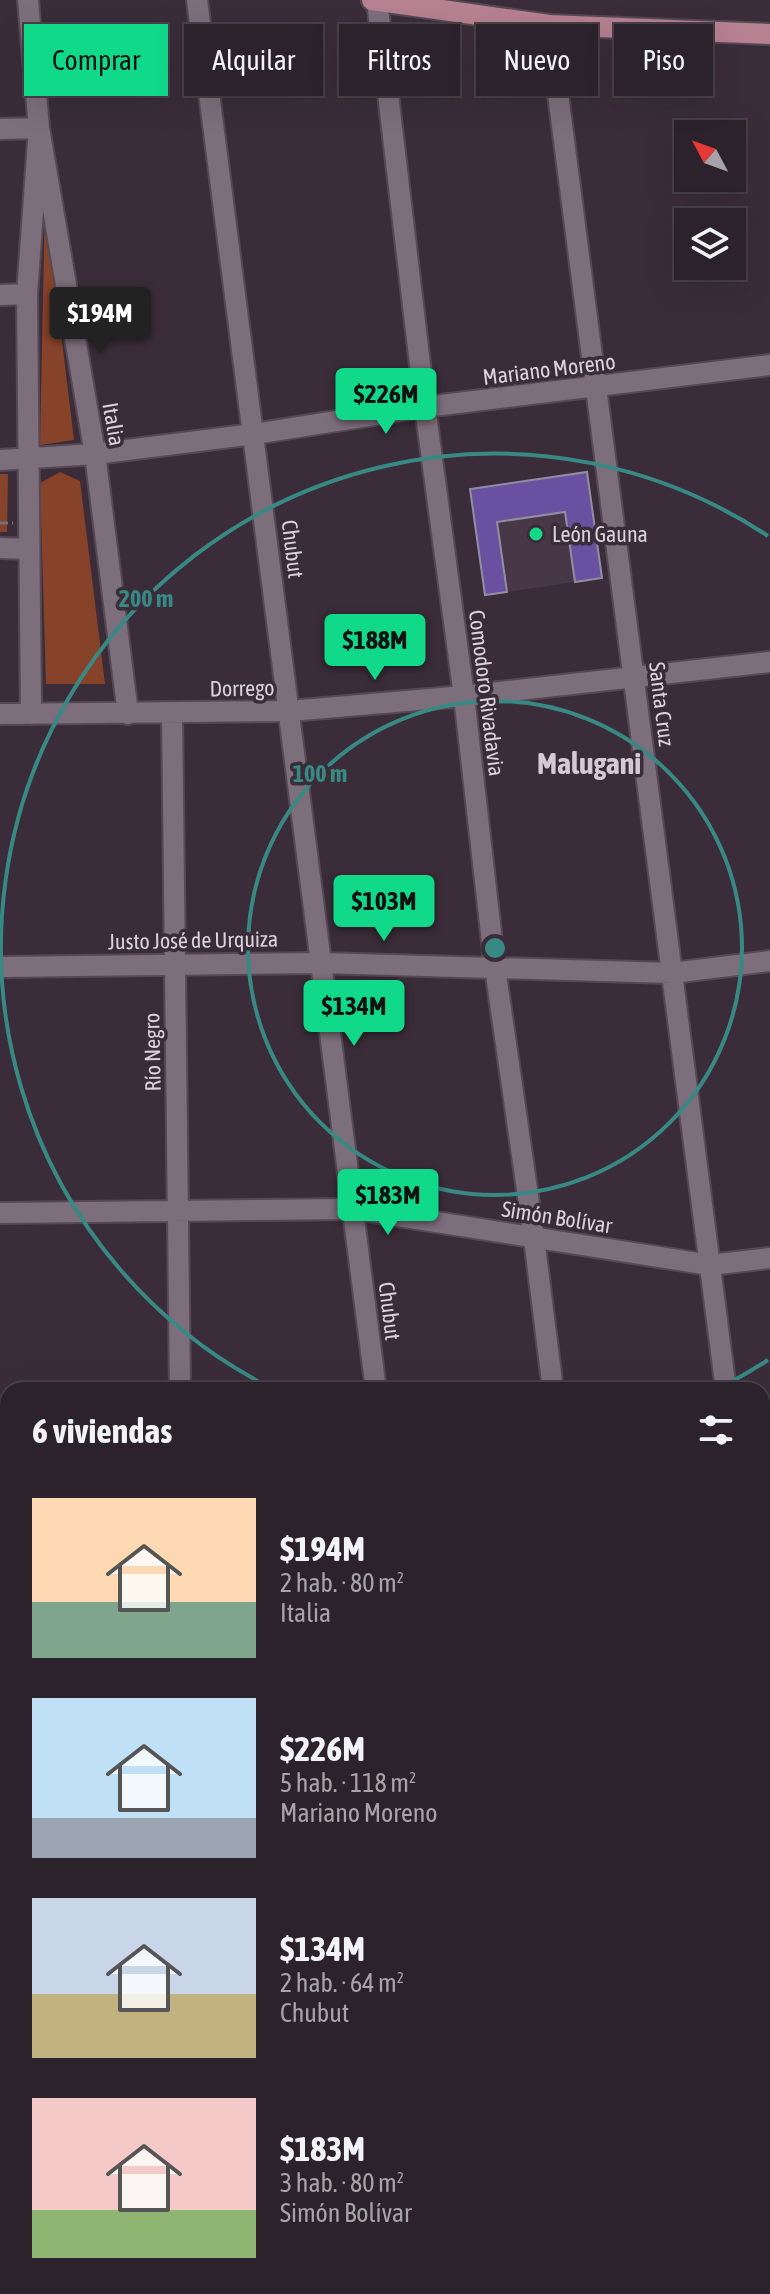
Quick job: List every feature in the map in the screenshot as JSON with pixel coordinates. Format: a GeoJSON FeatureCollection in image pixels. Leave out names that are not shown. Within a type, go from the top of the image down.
{"type":"FeatureCollection","features":[{"type":"Feature","properties":{"kind":"main road"},"geometry":{"type":"LineString","coordinates":[[374,0],[542,24]]}},
{"type":"Feature","properties":{"kind":"main road"},"geometry":{"type":"LineString","coordinates":[[598,27],[770,34]]}},
{"type":"Feature","properties":{"kind":"street","name":"Italia"},"geometry":{"type":"LineString","coordinates":[[28,0],[39,128],[95,454],[128,714]]}},
{"type":"Feature","properties":{"kind":"street","name":"Chubut"},"geometry":{"type":"LineString","coordinates":[[197,0],[375,1382]]}},
{"type":"Feature","properties":{"kind":"street","name":"Comodoro Rivadavia"},"geometry":{"type":"LineString","coordinates":[[374,0],[464,696],[495,968],[552,1382]]}},
{"type":"Feature","properties":{"kind":"street","name":"Santa Cruz"},"geometry":{"type":"LineString","coordinates":[[558,96],[725,1382]]}},
{"type":"Feature","properties":{"kind":"street"},"geometry":{"type":"LineString","coordinates":[[0,129],[39,128],[27,294],[31,714]]}},
{"type":"Feature","properties":{"kind":"street"},"geometry":{"type":"LineString","coordinates":[[0,295],[27,294]]}},
{"type":"Feature","properties":{"kind":"street","name":"Mariano Moreno"},"geometry":{"type":"LineString","coordinates":[[0,460],[95,454],[254,434],[425,407],[770,365]]}},
{"type":"Feature","properties":{"kind":"street"},"geometry":{"type":"LineString","coordinates":[[0,548],[29,549]]}},
{"type":"Feature","properties":{"kind":"street","name":"Dorrego"},"geometry":{"type":"LineString","coordinates":[[0,714],[290,711],[635,679],[770,662]]}},
{"type":"Feature","properties":{"kind":"street","name":"Río Negro"},"geometry":{"type":"LineString","coordinates":[[172,713],[180,1382]]}},
{"type":"Feature","properties":{"kind":"street","name":"Justo José de Urquiza"},"geometry":{"type":"LineString","coordinates":[[0,967],[321,963],[672,973],[770,961]]}},
{"type":"Feature","properties":{"kind":"street","name":"Simón Bolívar"},"geometry":{"type":"LineString","coordinates":[[0,1213],[353,1209],[710,1265],[770,1258]]}},
{"type":"Feature","properties":{"kind":"shaded area"},"geometry":{"type":"Polygon","coordinates":[[[45,200],[74,440],[40,445],[45,200]]]}},
{"type":"Feature","properties":{"kind":"shaded area"},"geometry":{"type":"Polygon","coordinates":[[[60,472],[80,481],[105,684],[46,684],[40,483],[60,472]]]}},
{"type":"Feature","properties":{"kind":"shaded area","name":"León Gauna"},"geometry":{"type":"Polygon","coordinates":[[[587,472],[602,578],[485,595],[470,489],[587,472]]]}},
{"type":"Feature","properties":{"kind":"shaded area"},"geometry":{"type":"Polygon","coordinates":[[[0,474],[8,474],[7,532],[0,532],[0,474]]]}},
{"type":"Feature","properties":{"kind":"building","name":"León Gauna"},"geometry":{"type":"Polygon","coordinates":[[[587,472],[602,578],[575,582],[565,512],[497,522],[507,592],[485,595],[470,489],[587,472]]]}},
{"type":"Feature","properties":{"kind":"place","name":"León Gauna"},"geometry":{"type":"Point","coordinates":[536,534]}},
{"type":"Feature","properties":{"kind":"district","name":"Malugani"},"geometry":{"type":"Point","coordinates":[589,764]}}]}
